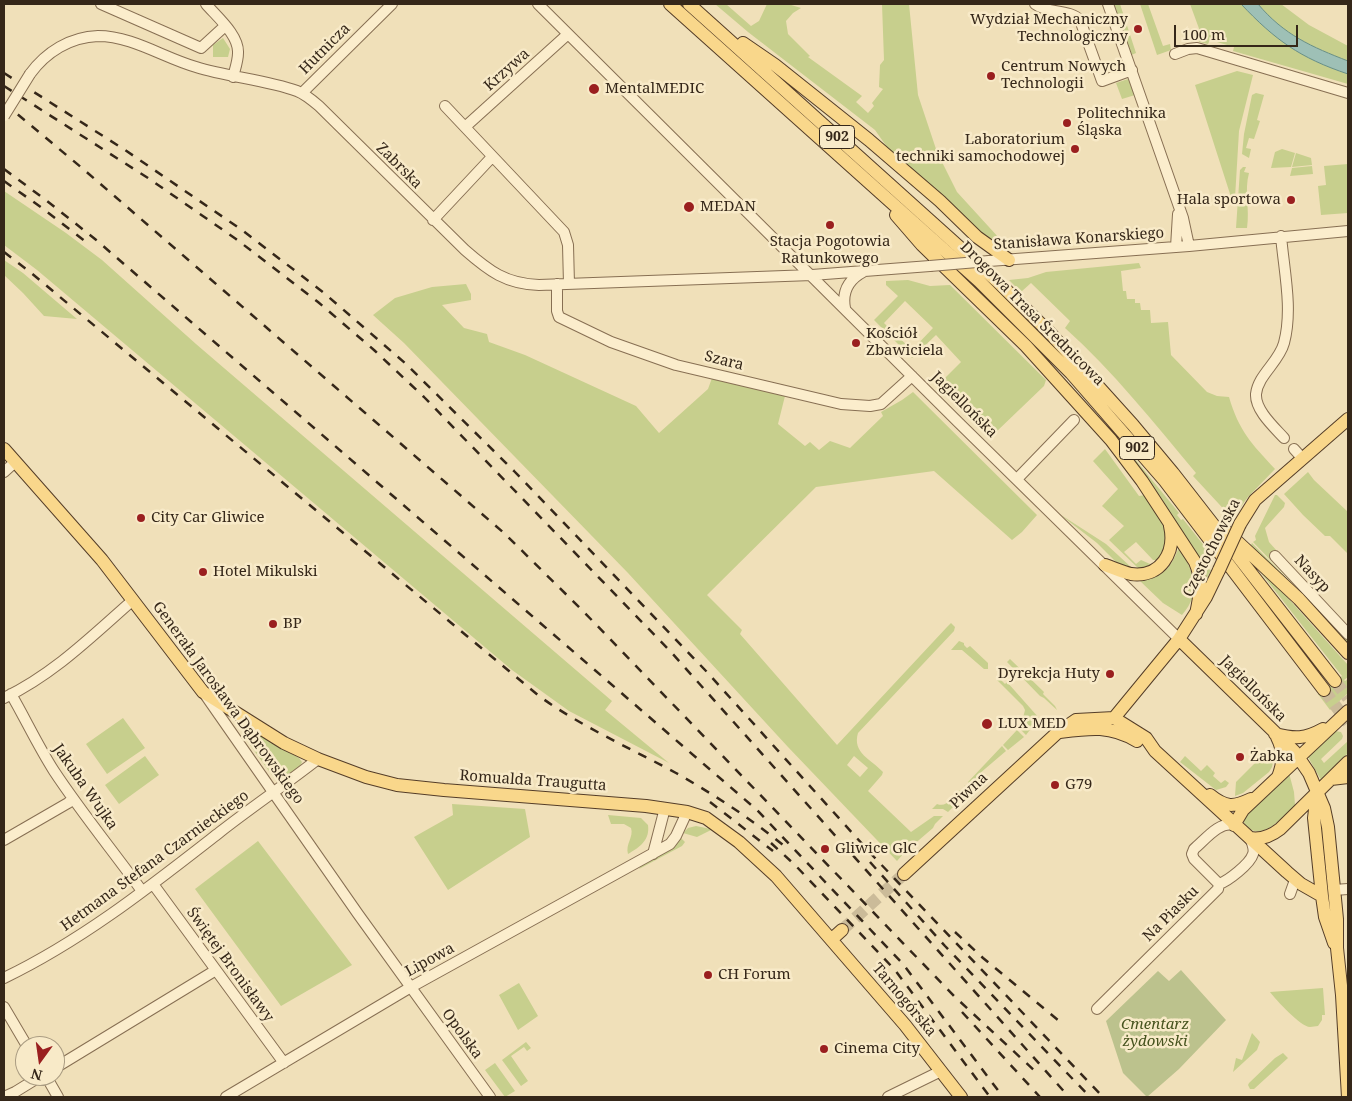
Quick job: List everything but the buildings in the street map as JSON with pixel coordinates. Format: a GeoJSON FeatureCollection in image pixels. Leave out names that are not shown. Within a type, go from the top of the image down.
{"type":"FeatureCollection","features":[{"type":"Feature","properties":{"kind":"main road","name":"Drogowa Trasa Średnicowa"},"geometry":{"type":"LineString","coordinates":[[670,4],[979,281],[1071,373],[1165,481],[1324,690]]}},
{"type":"Feature","properties":{"kind":"main road","name":"Drogowa Trasa Średnicowa"},"geometry":{"type":"LineString","coordinates":[[689,4],[948,236],[1050,333],[1115,404],[1202,508],[1335,681]]}},
{"type":"Feature","properties":{"kind":"main road"},"geometry":{"type":"LineString","coordinates":[[705,18],[775,65],[836,113],[926,189],[977,237],[1009,260]]}},
{"type":"Feature","properties":{"kind":"main road"},"geometry":{"type":"LineString","coordinates":[[856,169],[922,245],[1026,346],[1128,460],[1186,546],[1199,571],[1201,587],[1196,614]]}},
{"type":"Feature","properties":{"kind":"main road"},"geometry":{"type":"LineString","coordinates":[[977,237],[983,250],[985,262]]}},
{"type":"Feature","properties":{"kind":"main road","name":"Częstochowska"},"geometry":{"type":"LineString","coordinates":[[1114,718],[1180,639],[1196,614],[1240,524],[1254,500],[1298,454],[1348,419]]}},
{"type":"Feature","properties":{"kind":"main road","name":"Generała Jarosława Dąbrowskiego"},"geometry":{"type":"LineString","coordinates":[[4,449],[102,560],[203,692]]}},
{"type":"Feature","properties":{"kind":"main road"},"geometry":{"type":"LineString","coordinates":[[1202,508],[1299,599],[1348,653]]}},
{"type":"Feature","properties":{"kind":"main road"},"geometry":{"type":"LineString","coordinates":[[1105,566],[1131,574],[1145,573],[1153,570],[1162,564],[1169,554],[1172,535],[1170,523]]}},
{"type":"Feature","properties":{"kind":"main road","name":"Jagiellońska"},"geometry":{"type":"LineString","coordinates":[[1180,639],[1300,758],[1309,773],[1326,816],[1337,919],[1337,948]]}},
{"type":"Feature","properties":{"kind":"main road","name":"Romualda Traugutta"},"geometry":{"type":"LineString","coordinates":[[203,692],[284,743],[318,759],[366,777],[397,785],[665,808],[696,814],[714,822],[776,876],[832,939]]}},
{"type":"Feature","properties":{"kind":"main road"},"geometry":{"type":"LineString","coordinates":[[1234,825],[1243,810],[1300,758],[1348,710]]}},
{"type":"Feature","properties":{"kind":"main road"},"geometry":{"type":"LineString","coordinates":[[1114,718],[1146,738],[1154,751]]}},
{"type":"Feature","properties":{"kind":"main road","name":"Piwna"},"geometry":{"type":"LineString","coordinates":[[904,874],[1057,733],[1076,720],[1114,718]]}},
{"type":"Feature","properties":{"kind":"main road"},"geometry":{"type":"LineString","coordinates":[[1275,734],[1301,738],[1312,735],[1334,723]]}},
{"type":"Feature","properties":{"kind":"main road"},"geometry":{"type":"LineString","coordinates":[[1057,733],[1105,728],[1127,735],[1154,751],[1295,880],[1322,896]]}},
{"type":"Feature","properties":{"kind":"main road"},"geometry":{"type":"LineString","coordinates":[[1275,734],[1283,758],[1278,777]]}},
{"type":"Feature","properties":{"kind":"main road"},"geometry":{"type":"LineString","coordinates":[[1250,838],[1271,835],[1348,762]]}},
{"type":"Feature","properties":{"kind":"main road"},"geometry":{"type":"LineString","coordinates":[[1176,770],[1222,804],[1238,805],[1259,794]]}},
{"type":"Feature","properties":{"kind":"main road"},"geometry":{"type":"LineString","coordinates":[[1331,779],[1348,777]]}},
{"type":"Feature","properties":{"kind":"main road"},"geometry":{"type":"LineString","coordinates":[[1317,793],[1314,818],[1325,917],[1337,948],[1346,1044],[1348,1097]]}},
{"type":"Feature","properties":{"kind":"main road"},"geometry":{"type":"LineString","coordinates":[[832,939],[842,930]]}},
{"type":"Feature","properties":{"kind":"main road","name":"Tarnogórska"},"geometry":{"type":"LineString","coordinates":[[832,939],[905,1025],[941,1071],[954,1097]]}},
{"type":"Feature","properties":{"kind":"main road","name":"Tarnogórska"},"geometry":{"type":"LineString","coordinates":[[949,1084],[961,1097]]}},
{"type":"Feature","properties":{"kind":"street"},"geometry":{"type":"LineString","coordinates":[[101,4],[201,48],[225,26]]}},
{"type":"Feature","properties":{"kind":"street"},"geometry":{"type":"LineString","coordinates":[[206,4],[235,39],[238,50],[234,77]]}},
{"type":"Feature","properties":{"kind":"street","name":"Hutnicza"},"geometry":{"type":"LineString","coordinates":[[302,93],[392,4]]}},
{"type":"Feature","properties":{"kind":"street","name":"Jagiellońska"},"geometry":{"type":"LineString","coordinates":[[538,4],[1180,639]]}},
{"type":"Feature","properties":{"kind":"street"},"geometry":{"type":"LineString","coordinates":[[1035,4],[1047,11],[1077,16],[1102,81],[1132,70]]}},
{"type":"Feature","properties":{"kind":"street"},"geometry":{"type":"LineString","coordinates":[[1108,4],[1178,205],[1189,246]]}},
{"type":"Feature","properties":{"kind":"street","name":"Krzywa"},"geometry":{"type":"LineString","coordinates":[[465,127],[568,34]]}},
{"type":"Feature","properties":{"kind":"street","name":"Zabrska"},"geometry":{"type":"LineString","coordinates":[[4,116],[30,74],[38,64],[58,47],[82,38],[98,36],[122,39],[190,66],[302,93],[319,106],[433,220],[476,260],[500,277],[512,282],[530,285],[812,275]]}},
{"type":"Feature","properties":{"kind":"street"},"geometry":{"type":"LineString","coordinates":[[1175,54],[1197,48],[1348,93]]}},
{"type":"Feature","properties":{"kind":"street"},"geometry":{"type":"LineString","coordinates":[[445,106],[564,232],[568,244],[569,284]]}},
{"type":"Feature","properties":{"kind":"street"},"geometry":{"type":"LineString","coordinates":[[433,220],[492,157]]}},
{"type":"Feature","properties":{"kind":"street"},"geometry":{"type":"LineString","coordinates":[[1176,247],[1178,205]]}},
{"type":"Feature","properties":{"kind":"street","name":"Stanisława Konarskiego"},"geometry":{"type":"LineString","coordinates":[[812,275],[1189,246],[1348,231]]}},
{"type":"Feature","properties":{"kind":"street"},"geometry":{"type":"LineString","coordinates":[[1281,236],[1289,314],[1283,345],[1271,367],[1261,380],[1256,395],[1262,413],[1284,438]]}},
{"type":"Feature","properties":{"kind":"street"},"geometry":{"type":"LineString","coordinates":[[845,308],[844,296],[849,284],[866,270]]}},
{"type":"Feature","properties":{"kind":"street","name":"Szara"},"geometry":{"type":"LineString","coordinates":[[558,284],[557,311],[559,317],[620,345],[676,366],[821,400],[860,406],[881,404],[912,376]]}},
{"type":"Feature","properties":{"kind":"street"},"geometry":{"type":"LineString","coordinates":[[1017,479],[1074,420]]}},
{"type":"Feature","properties":{"kind":"street"},"geometry":{"type":"LineString","coordinates":[[4,472],[15,462]]}},
{"type":"Feature","properties":{"kind":"street","name":"Nasyp"},"geometry":{"type":"LineString","coordinates":[[1275,556],[1348,634]]}},
{"type":"Feature","properties":{"kind":"street"},"geometry":{"type":"LineString","coordinates":[[8,696],[64,661],[133,600]]}},
{"type":"Feature","properties":{"kind":"street","name":"Generała Jarosława Dąbrowskiego"},"geometry":{"type":"LineString","coordinates":[[203,692],[411,988]]}},
{"type":"Feature","properties":{"kind":"street","name":"Jakuba Wujka"},"geometry":{"type":"LineString","coordinates":[[8,696],[73,799],[142,892]]}},
{"type":"Feature","properties":{"kind":"street","name":"Hetmana Stefana Czarnieckiego"},"geometry":{"type":"LineString","coordinates":[[4,978],[68,943],[142,892],[318,759]]}},
{"type":"Feature","properties":{"kind":"street"},"geometry":{"type":"LineString","coordinates":[[4,840],[73,799]]}},
{"type":"Feature","properties":{"kind":"street"},"geometry":{"type":"LineString","coordinates":[[653,854],[665,808]]}},
{"type":"Feature","properties":{"kind":"street","name":"Lipowa"},"geometry":{"type":"LineString","coordinates":[[226,1097],[411,988],[670,844],[676,836],[686,812]]}},
{"type":"Feature","properties":{"kind":"street"},"geometry":{"type":"LineString","coordinates":[[1218,884],[1194,859],[1192,854],[1194,849],[1219,828],[1227,824],[1234,825]]}},
{"type":"Feature","properties":{"kind":"street","name":"Na Piasku"},"geometry":{"type":"LineString","coordinates":[[1096,1009],[1218,889],[1218,884],[1229,879],[1252,857],[1253,848],[1250,838]]}},
{"type":"Feature","properties":{"kind":"street"},"geometry":{"type":"LineString","coordinates":[[1290,894],[1295,880]]}},
{"type":"Feature","properties":{"kind":"street","name":"Świętej Bronisławy"},"geometry":{"type":"LineString","coordinates":[[153,884],[284,1063]]}},
{"type":"Feature","properties":{"kind":"street"},"geometry":{"type":"LineString","coordinates":[[1334,890],[1348,889]]}},
{"type":"Feature","properties":{"kind":"street"},"geometry":{"type":"LineString","coordinates":[[65,1062],[216,970]]}},
{"type":"Feature","properties":{"kind":"street","name":"Opolska"},"geometry":{"type":"LineString","coordinates":[[411,988],[490,1097]]}},
{"type":"Feature","properties":{"kind":"street"},"geometry":{"type":"LineString","coordinates":[[4,1007],[21,1036]]}},
{"type":"Feature","properties":{"kind":"street"},"geometry":{"type":"LineString","coordinates":[[888,1097],[941,1071]]}},
{"type":"Feature","properties":{"kind":"street"},"geometry":{"type":"LineString","coordinates":[[4,1097],[23,1086]]}},
{"type":"Feature","properties":{"kind":"street"},"geometry":{"type":"LineString","coordinates":[[52,1086],[58,1097]]}},
{"type":"Feature","properties":{"kind":"green space"},"geometry":{"type":"Polygon","coordinates":[[[715,4],[726,4],[751,26],[759,21],[767,4],[788,4],[801,8],[786,21],[788,34],[810,56],[808,57],[862,96],[856,102],[868,113],[874,106],[872,103],[883,89],[879,87],[880,65],[884,60],[882,4],[909,4],[918,95],[937,152],[957,192],[1010,250],[1000,249],[887,147],[875,130],[748,32],[715,4]]]}},
{"type":"Feature","properties":{"kind":"green space"},"geometry":{"type":"Polygon","coordinates":[[[1112,4],[1120,4],[1136,53],[1129,56],[1112,4]]]}},
{"type":"Feature","properties":{"kind":"green space"},"geometry":{"type":"Polygon","coordinates":[[[1140,4],[1148,4],[1163,46],[1170,44],[1171,50],[1157,55],[1140,4]]]}},
{"type":"Feature","properties":{"kind":"green space"},"geometry":{"type":"Polygon","coordinates":[[[1190,4],[1241,4],[1265,28],[1289,46],[1316,61],[1348,74],[1348,84],[1233,51],[1234,47],[1210,40],[1208,44],[1199,42],[1201,34],[1190,4]]]}},
{"type":"Feature","properties":{"kind":"green space"},"geometry":{"type":"Polygon","coordinates":[[[1258,4],[1281,4],[1309,25],[1348,46],[1348,61],[1322,51],[1299,39],[1278,24],[1258,4]]]}},
{"type":"Feature","properties":{"kind":"green space"},"geometry":{"type":"Polygon","coordinates":[[[223,38],[230,49],[228,57],[213,57],[213,45],[223,38]]]}},
{"type":"Feature","properties":{"kind":"green space"},"geometry":{"type":"Polygon","coordinates":[[[1237,71],[1253,75],[1239,131],[1235,198],[1231,197],[1195,85],[1237,71]]]}},
{"type":"Feature","properties":{"kind":"green space"},"geometry":{"type":"Polygon","coordinates":[[[1128,79],[1135,95],[1122,99],[1116,83],[1128,79]]]}},
{"type":"Feature","properties":{"kind":"green space"},"geometry":{"type":"Polygon","coordinates":[[[1256,93],[1264,95],[1257,120],[1260,121],[1254,139],[1249,138],[1246,148],[1251,149],[1249,158],[1242,154],[1244,134],[1252,95],[1256,93]]]}},
{"type":"Feature","properties":{"kind":"green space"},"geometry":{"type":"Polygon","coordinates":[[[1282,149],[1295,153],[1291,167],[1271,168],[1275,152],[1282,149]]]}},
{"type":"Feature","properties":{"kind":"green space"},"geometry":{"type":"Polygon","coordinates":[[[1296,153],[1311,158],[1312,165],[1292,167],[1296,153]]]}},
{"type":"Feature","properties":{"kind":"green space"},"geometry":{"type":"Polygon","coordinates":[[[1348,164],[1348,213],[1321,215],[1318,186],[1326,185],[1324,166],[1348,164]]]}},
{"type":"Feature","properties":{"kind":"green space"},"geometry":{"type":"Polygon","coordinates":[[[1312,166],[1313,174],[1290,176],[1292,168],[1312,166]]]}},
{"type":"Feature","properties":{"kind":"green space"},"geometry":{"type":"Polygon","coordinates":[[[1246,167],[1244,172],[1249,173],[1247,228],[1236,228],[1240,170],[1246,167]]]}},
{"type":"Feature","properties":{"kind":"green space"},"geometry":{"type":"Polygon","coordinates":[[[4,191],[102,260],[196,344],[612,701],[605,710],[669,763],[569,711],[512,670],[37,270],[4,245],[4,191]]]}},
{"type":"Feature","properties":{"kind":"green space"},"geometry":{"type":"Polygon","coordinates":[[[4,260],[23,273],[77,319],[44,316],[4,275],[4,260]]]}},
{"type":"Feature","properties":{"kind":"green space"},"geometry":{"type":"Polygon","coordinates":[[[1139,263],[1141,268],[1121,271],[1123,291],[1126,291],[1127,299],[1135,299],[1135,303],[1140,303],[1141,310],[1150,310],[1151,323],[1168,322],[1171,355],[1207,392],[1217,396],[1229,397],[1237,419],[1247,436],[1275,469],[1231,517],[1193,476],[1196,473],[1133,398],[1065,328],[1070,321],[1031,283],[1021,292],[1009,280],[1028,278],[1046,272],[1139,263]]]}},
{"type":"Feature","properties":{"kind":"green space"},"geometry":{"type":"Polygon","coordinates":[[[908,280],[930,286],[950,285],[1046,380],[1044,386],[995,433],[988,426],[983,430],[938,385],[961,362],[936,335],[912,358],[889,335],[892,331],[912,350],[933,328],[905,301],[884,323],[888,327],[885,331],[874,320],[898,296],[886,285],[886,281],[908,280]]]}},
{"type":"Feature","properties":{"kind":"green space"},"geometry":{"type":"Polygon","coordinates":[[[466,284],[471,294],[471,300],[442,305],[464,328],[487,334],[489,342],[525,355],[636,406],[659,433],[708,389],[712,378],[785,396],[778,424],[805,446],[810,442],[819,450],[830,441],[850,448],[883,416],[881,412],[913,392],[1037,515],[1012,540],[934,471],[816,487],[707,595],[742,630],[740,634],[837,745],[951,623],[955,627],[954,631],[858,733],[857,740],[860,751],[883,772],[868,791],[911,832],[934,816],[943,816],[933,828],[897,861],[788,747],[628,573],[404,343],[373,315],[395,298],[432,287],[466,284]],[[854,756],[847,765],[860,777],[868,768],[854,756]]]}},
{"type":"Feature","properties":{"kind":"green space"},"geometry":{"type":"Polygon","coordinates":[[[1121,442],[1179,513],[1177,515],[1181,520],[1183,519],[1213,557],[1208,569],[1211,570],[1207,578],[1162,499],[1121,442]]]}},
{"type":"Feature","properties":{"kind":"green space"},"geometry":{"type":"Polygon","coordinates":[[[1105,449],[1139,496],[1145,495],[1166,527],[1168,541],[1158,560],[1153,560],[1136,542],[1124,552],[1136,564],[1141,560],[1151,566],[1140,570],[1109,540],[1124,526],[1102,506],[1118,489],[1093,461],[1105,449]]]}},
{"type":"Feature","properties":{"kind":"green space"},"geometry":{"type":"Polygon","coordinates":[[[1308,472],[1348,512],[1348,554],[1330,536],[1325,536],[1284,494],[1308,472]]]}},
{"type":"Feature","properties":{"kind":"green space"},"geometry":{"type":"Polygon","coordinates":[[[1275,495],[1285,503],[1284,507],[1265,528],[1269,542],[1277,551],[1271,556],[1348,639],[1348,646],[1251,545],[1252,543],[1344,637],[1253,542],[1256,540],[1255,536],[1275,495]]]}},
{"type":"Feature","properties":{"kind":"green space"},"geometry":{"type":"Polygon","coordinates":[[[1058,513],[1106,544],[1132,568],[1119,565],[1097,543],[1058,513]]]}},
{"type":"Feature","properties":{"kind":"green space"},"geometry":{"type":"Polygon","coordinates":[[[1179,547],[1194,581],[1192,598],[1182,615],[1163,603],[1140,581],[1161,574],[1169,566],[1179,547]]]}},
{"type":"Feature","properties":{"kind":"green space"},"geometry":{"type":"Polygon","coordinates":[[[1253,559],[1348,665],[1348,677],[1344,680],[1348,679],[1348,693],[1330,710],[1318,694],[1342,676],[1254,564],[1253,566],[1338,674],[1336,675],[1248,563],[1253,559]]]}},
{"type":"Feature","properties":{"kind":"green space"},"geometry":{"type":"Polygon","coordinates":[[[959,641],[964,643],[967,648],[970,646],[988,663],[988,669],[984,669],[962,650],[951,650],[959,641]]]}},
{"type":"Feature","properties":{"kind":"green space"},"geometry":{"type":"Polygon","coordinates":[[[1010,659],[1044,692],[1043,694],[1057,710],[1040,696],[1007,662],[1010,659]]]}},
{"type":"Feature","properties":{"kind":"green space"},"geometry":{"type":"Polygon","coordinates":[[[997,680],[1001,680],[1005,684],[1007,682],[1039,718],[1026,735],[1020,729],[1026,722],[1023,718],[1025,710],[1023,706],[997,680]]]}},
{"type":"Feature","properties":{"kind":"green space"},"geometry":{"type":"Polygon","coordinates":[[[123,718],[145,748],[107,774],[86,744],[123,718]]]}},
{"type":"Feature","properties":{"kind":"green space"},"geometry":{"type":"Polygon","coordinates":[[[249,730],[299,758],[302,762],[300,767],[281,780],[274,778],[245,738],[246,732],[249,730]]]}},
{"type":"Feature","properties":{"kind":"green space"},"geometry":{"type":"Polygon","coordinates":[[[1017,730],[1024,737],[1008,750],[1003,745],[1017,730]]]}},
{"type":"Feature","properties":{"kind":"green space"},"geometry":{"type":"Polygon","coordinates":[[[1335,731],[1341,732],[1342,739],[1321,759],[1324,763],[1348,741],[1348,753],[1321,780],[1308,757],[1335,731]]]}},
{"type":"Feature","properties":{"kind":"green space"},"geometry":{"type":"Polygon","coordinates":[[[1002,746],[1006,751],[979,774],[971,785],[968,782],[1002,746]]]}},
{"type":"Feature","properties":{"kind":"green space"},"geometry":{"type":"Polygon","coordinates":[[[145,756],[159,775],[119,804],[105,785],[145,756]]]}},
{"type":"Feature","properties":{"kind":"green space"},"geometry":{"type":"Polygon","coordinates":[[[1185,756],[1201,771],[1207,765],[1215,773],[1213,776],[1221,783],[1225,780],[1229,783],[1226,787],[1216,790],[1180,762],[1185,756]]]}},
{"type":"Feature","properties":{"kind":"green space"},"geometry":{"type":"Polygon","coordinates":[[[1273,762],[1269,772],[1243,793],[1235,796],[1236,782],[1255,763],[1273,762]]]}},
{"type":"Feature","properties":{"kind":"green space"},"geometry":{"type":"Polygon","coordinates":[[[1289,773],[1295,805],[1277,822],[1263,831],[1249,828],[1243,821],[1245,813],[1289,773]]]}},
{"type":"Feature","properties":{"kind":"green space"},"geometry":{"type":"Polygon","coordinates":[[[964,785],[969,788],[948,812],[943,809],[932,809],[937,804],[947,803],[960,790],[962,792],[967,788],[964,785]]]}},
{"type":"Feature","properties":{"kind":"green space"},"geometry":{"type":"Polygon","coordinates":[[[452,804],[525,809],[530,837],[448,890],[414,837],[453,815],[452,804]]]}},
{"type":"Feature","properties":{"kind":"green space"},"geometry":{"type":"Polygon","coordinates":[[[608,815],[641,818],[648,825],[646,839],[628,854],[631,828],[624,824],[611,824],[608,815]]]}},
{"type":"Feature","properties":{"kind":"green space"},"geometry":{"type":"Polygon","coordinates":[[[696,826],[711,830],[697,837],[683,833],[688,828],[696,826]]]}},
{"type":"Feature","properties":{"kind":"green space"},"geometry":{"type":"Polygon","coordinates":[[[680,837],[685,842],[682,846],[639,869],[641,866],[680,837]]]}},
{"type":"Feature","properties":{"kind":"green space"},"geometry":{"type":"Polygon","coordinates":[[[258,841],[352,965],[281,1006],[195,889],[258,841]]]}},
{"type":"Feature","properties":{"kind":"green space","name":"Cmentarz żydowski"},"geometry":{"type":"Polygon","coordinates":[[[1181,970],[1226,1020],[1179,1069],[1147,1097],[1123,1073],[1106,1021],[1158,971],[1169,981],[1181,970]]]}},
{"type":"Feature","properties":{"kind":"green space"},"geometry":{"type":"Polygon","coordinates":[[[519,983],[538,1016],[518,1030],[499,995],[519,983]]]}},
{"type":"Feature","properties":{"kind":"green space"},"geometry":{"type":"Polygon","coordinates":[[[1323,988],[1325,1015],[1322,1015],[1322,1020],[1318,1026],[1311,1027],[1306,1026],[1295,1018],[1270,992],[1323,988]]]}},
{"type":"Feature","properties":{"kind":"green space"},"geometry":{"type":"Polygon","coordinates":[[[1252,1033],[1260,1042],[1257,1050],[1233,1072],[1236,1058],[1242,1060],[1252,1033]]]}},
{"type":"Feature","properties":{"kind":"green space"},"geometry":{"type":"Polygon","coordinates":[[[526,1042],[531,1048],[527,1051],[524,1047],[511,1056],[528,1081],[521,1086],[502,1060],[526,1042]]]}},
{"type":"Feature","properties":{"kind":"green space"},"geometry":{"type":"Polygon","coordinates":[[[1283,1053],[1288,1058],[1254,1089],[1250,1089],[1249,1083],[1275,1058],[1283,1053]]]}},
{"type":"Feature","properties":{"kind":"green space"},"geometry":{"type":"Polygon","coordinates":[[[495,1063],[515,1091],[505,1097],[485,1070],[495,1063]]]}},
{"type":"Feature","properties":{"kind":"water"},"geometry":{"type":"Polygon","coordinates":[[[1241,4],[1258,4],[1278,24],[1299,39],[1322,51],[1348,61],[1348,74],[1316,61],[1289,46],[1265,28],[1241,4]]]}},
{"type":"Feature","properties":{"kind":"tunnel"},"geometry":{"type":"LineString","coordinates":[[1335,681],[1348,698]]}},
{"type":"Feature","properties":{"kind":"tunnel"},"geometry":{"type":"LineString","coordinates":[[1324,690],[1348,723]]}},
{"type":"Feature","properties":{"kind":"tunnel"},"geometry":{"type":"LineString","coordinates":[[842,930],[904,874]]}},
{"type":"Feature","properties":{"kind":"railway"},"geometry":{"type":"LineString","coordinates":[[4,73],[125,150],[242,230],[324,293],[405,363],[514,471],[706,671],[874,857],[1103,1097]]}},
{"type":"Feature","properties":{"kind":"railway"},"geometry":{"type":"LineString","coordinates":[[4,86],[148,178],[236,239],[318,302],[374,350],[424,397],[671,652],[1069,1097]]}},
{"type":"Feature","properties":{"kind":"railway"},"geometry":{"type":"LineString","coordinates":[[4,103],[82,168],[504,533],[583,611],[954,996],[1036,1072]]}},
{"type":"Feature","properties":{"kind":"railway"},"geometry":{"type":"LineString","coordinates":[[4,169],[95,239],[757,810],[903,964],[1003,1097]]}},
{"type":"Feature","properties":{"kind":"railway"},"geometry":{"type":"LineString","coordinates":[[4,181],[90,245]]}},
{"type":"Feature","properties":{"kind":"railway"},"geometry":{"type":"LineString","coordinates":[[4,252],[539,696],[589,727],[704,789],[783,845]]}},
{"type":"Feature","properties":{"kind":"railway"},"geometry":{"type":"LineString","coordinates":[[710,802],[773,851]]}},
{"type":"Feature","properties":{"kind":"railway"},"geometry":{"type":"LineString","coordinates":[[771,843],[795,865],[895,970],[990,1097]]}},
{"type":"Feature","properties":{"kind":"railway"},"geometry":{"type":"LineString","coordinates":[[870,862],[945,946],[1090,1097]]}},
{"type":"Feature","properties":{"kind":"railway"},"geometry":{"type":"LineString","coordinates":[[955,932],[983,958],[1058,1020]]}},
{"type":"Feature","properties":{"kind":"railway"},"geometry":{"type":"LineString","coordinates":[[962,1012],[1040,1097]]}},
{"type":"Feature","properties":{"kind":"place","name":"Wydział Mechaniczny Technologiczny"},"geometry":{"type":"Point","coordinates":[1138,29]}},
{"type":"Feature","properties":{"kind":"place","name":"Centrum Nowych Technologii"},"geometry":{"type":"Point","coordinates":[991,76]}},
{"type":"Feature","properties":{"kind":"place","name":"MentalMEDIC"},"geometry":{"type":"Point","coordinates":[594,89]}},
{"type":"Feature","properties":{"kind":"place","name":"Politechnika Śląska"},"geometry":{"type":"Point","coordinates":[1067,123]}},
{"type":"Feature","properties":{"kind":"place","name":"Laboratorium techniki samochodowej"},"geometry":{"type":"Point","coordinates":[1075,149]}},
{"type":"Feature","properties":{"kind":"place","name":"Hala sportowa"},"geometry":{"type":"Point","coordinates":[1291,200]}},
{"type":"Feature","properties":{"kind":"place","name":"MEDAN"},"geometry":{"type":"Point","coordinates":[689,207]}},
{"type":"Feature","properties":{"kind":"place","name":"Stacja Pogotowia Ratunkowego"},"geometry":{"type":"Point","coordinates":[830,225]}},
{"type":"Feature","properties":{"kind":"place","name":"Kościół Zbawiciela"},"geometry":{"type":"Point","coordinates":[856,343]}},
{"type":"Feature","properties":{"kind":"place","name":"City Car Gliwice"},"geometry":{"type":"Point","coordinates":[141,518]}},
{"type":"Feature","properties":{"kind":"place","name":"Hotel Mikulski"},"geometry":{"type":"Point","coordinates":[203,572]}},
{"type":"Feature","properties":{"kind":"place","name":"BP"},"geometry":{"type":"Point","coordinates":[273,624]}},
{"type":"Feature","properties":{"kind":"place","name":"Dyrekcja Huty"},"geometry":{"type":"Point","coordinates":[1110,674]}},
{"type":"Feature","properties":{"kind":"place","name":"LUX MED"},"geometry":{"type":"Point","coordinates":[987,724]}},
{"type":"Feature","properties":{"kind":"place","name":"Żabka"},"geometry":{"type":"Point","coordinates":[1240,757]}},
{"type":"Feature","properties":{"kind":"place","name":"G79"},"geometry":{"type":"Point","coordinates":[1055,785]}},
{"type":"Feature","properties":{"kind":"place","name":"Gliwice GlC"},"geometry":{"type":"Point","coordinates":[825,849]}},
{"type":"Feature","properties":{"kind":"place","name":"CH Forum"},"geometry":{"type":"Point","coordinates":[708,975]}},
{"type":"Feature","properties":{"kind":"place","name":"Cinema City"},"geometry":{"type":"Point","coordinates":[824,1049]}}]}
